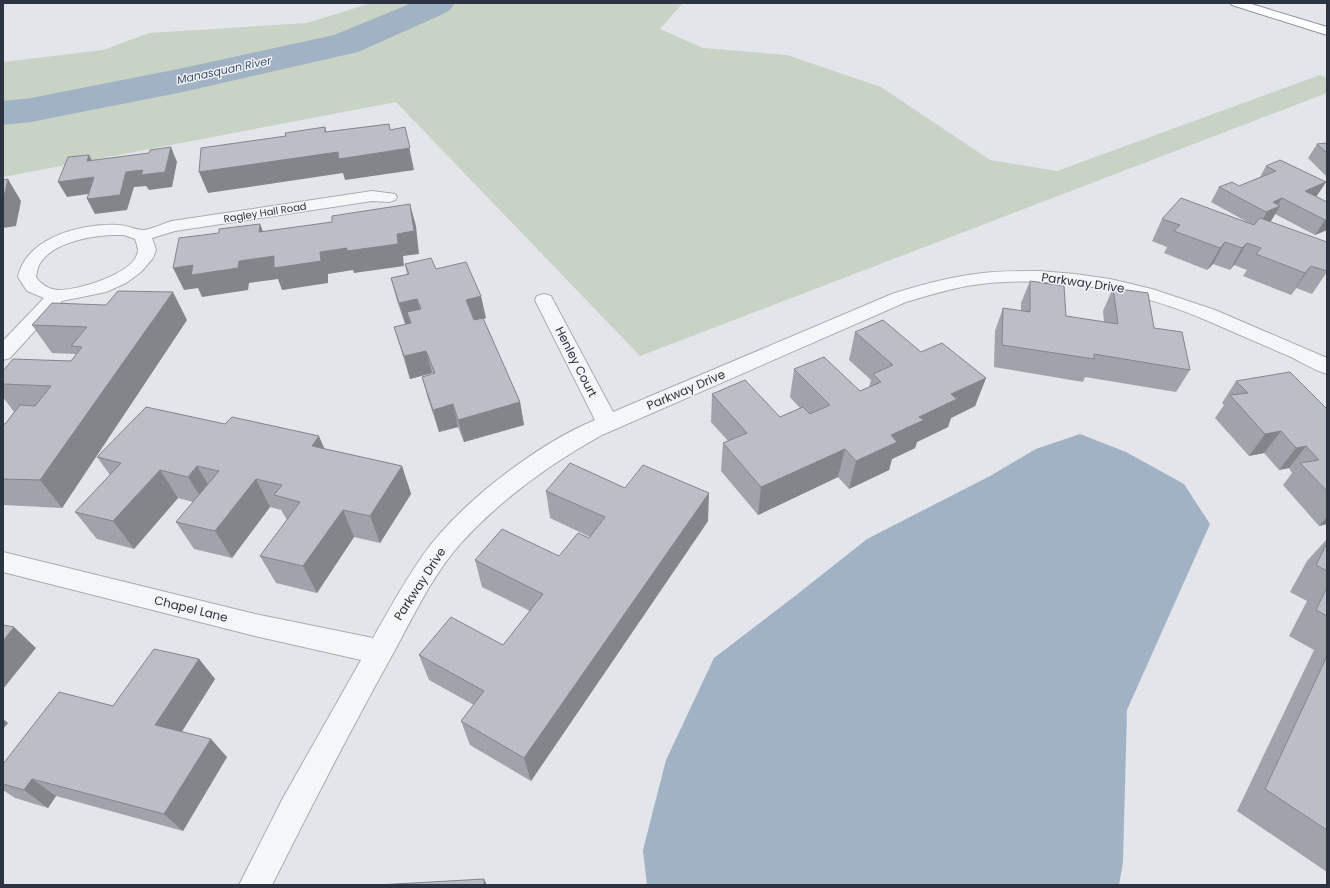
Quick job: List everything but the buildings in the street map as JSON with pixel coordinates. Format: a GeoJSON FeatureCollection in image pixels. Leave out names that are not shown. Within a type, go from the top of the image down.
{"type":"FeatureCollection","features":[{"type":"Feature","properties":{"kind":"highway"},"geometry":{"type":"LineString","coordinates":[[1236,3],[1327,31]]}},
{"type":"Feature","properties":{"kind":"street","name":"Ragley Hall Road"},"geometry":{"type":"LineString","coordinates":[[142,236],[172,226],[372,196],[389,197]]}},
{"type":"Feature","properties":{"kind":"street"},"geometry":{"type":"LineString","coordinates":[[114,229],[142,236],[147,250],[144,258],[135,268],[120,279],[100,288],[56,296],[33,287],[27,277],[29,266],[36,257],[50,246],[68,237],[100,230],[114,229]]}},
{"type":"Feature","properties":{"kind":"street","name":"Parkway Drive"},"geometry":{"type":"LineString","coordinates":[[255,885],[294,809],[409,598],[432,562],[452,537],[473,516],[519,476],[556,450],[608,424],[898,298],[937,286],[975,279],[1020,276],[1068,278],[1112,285],[1157,296],[1208,314],[1325,363]]}},
{"type":"Feature","properties":{"kind":"street"},"geometry":{"type":"LineString","coordinates":[[3,353],[56,296]]}},
{"type":"Feature","properties":{"kind":"street","name":"Henley Court"},"geometry":{"type":"LineString","coordinates":[[544,300],[608,424]]}},
{"type":"Feature","properties":{"kind":"street","name":"Chapel Lane"},"geometry":{"type":"LineString","coordinates":[[3,562],[255,625],[380,652]]}},
{"type":"Feature","properties":{"kind":"green space"},"geometry":{"type":"Polygon","coordinates":[[[371,3],[683,3],[660,29],[703,48],[787,55],[881,87],[990,160],[1057,171],[1320,75],[1327,78],[1327,93],[640,356],[396,102],[3,177],[3,62],[103,50],[149,33],[307,23],[371,3]]]}},
{"type":"Feature","properties":{"kind":"water"},"geometry":{"type":"Polygon","coordinates":[[[1080,434],[1126,452],[1184,484],[1210,524],[1127,710],[1123,862],[1119,885],[647,885],[643,850],[666,760],[714,658],[867,539],[990,476],[1036,449],[1080,434]]]}},
{"type":"Feature","properties":{"kind":"waterway","name":"Manasquan River"},"geometry":{"type":"LineString","coordinates":[[3,113],[31,110],[183,80],[345,44],[438,3]]}}]}
